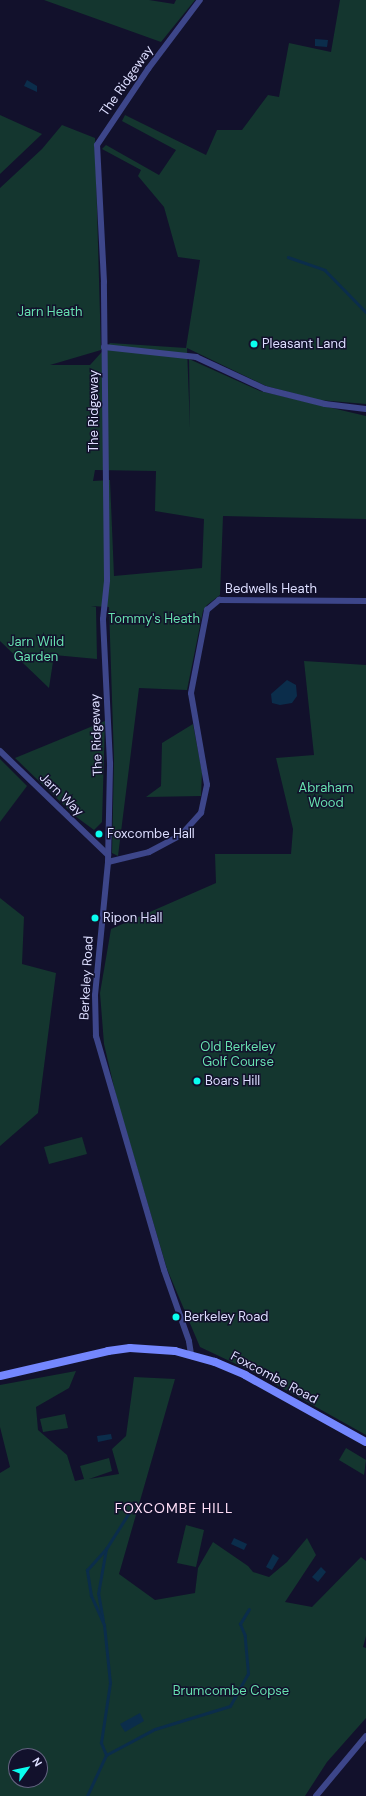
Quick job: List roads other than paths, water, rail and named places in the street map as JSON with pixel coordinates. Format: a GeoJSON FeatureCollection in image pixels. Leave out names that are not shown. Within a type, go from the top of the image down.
{"type":"FeatureCollection","features":[{"type":"Feature","properties":{"kind":"street","name":"The Ridgeway"},"geometry":{"type":"LineString","coordinates":[[108,855],[110,764],[103,619],[107,580],[104,348],[97,145],[148,69],[200,0]]}},
{"type":"Feature","properties":{"kind":"street"},"geometry":{"type":"LineString","coordinates":[[104,348],[196,357],[265,390],[325,404],[366,409]]}},
{"type":"Feature","properties":{"kind":"street","name":"Bedwells Heath"},"geometry":{"type":"LineString","coordinates":[[108,862],[148,852],[181,835],[201,813],[207,785],[191,693],[207,610],[219,600],[366,601]]}},
{"type":"Feature","properties":{"kind":"street","name":"Jarn Way"},"geometry":{"type":"LineString","coordinates":[[0,752],[108,855]]}},
{"type":"Feature","properties":{"kind":"street","name":"Berkeley Road"},"geometry":{"type":"LineString","coordinates":[[108,855],[95,995],[96,1036],[164,1270],[189,1341],[191,1354]]}},
{"type":"Feature","properties":{"kind":"street","name":"Foxcombe Road"},"geometry":{"type":"LineString","coordinates":[[0,1376],[108,1351],[154,1349],[191,1354],[245,1375],[366,1442]]}},
{"type":"Feature","properties":{"kind":"street"},"geometry":{"type":"LineString","coordinates":[[316,1796],[366,1736]]}},
{"type":"Feature","properties":{"kind":"water"},"geometry":{"type":"Polygon","coordinates":[[[315,39],[328,40],[327,47],[315,46],[315,39]]]}},
{"type":"Feature","properties":{"kind":"water"},"geometry":{"type":"Polygon","coordinates":[[[27,80],[37,86],[37,92],[24,86],[27,80]]]}},
{"type":"Feature","properties":{"kind":"water"},"geometry":{"type":"Polygon","coordinates":[[[287,680],[296,685],[297,696],[292,703],[280,705],[272,703],[271,694],[287,680]]]}},
{"type":"Feature","properties":{"kind":"water"},"geometry":{"type":"Polygon","coordinates":[[[111,1434],[112,1439],[98,1442],[97,1436],[111,1434]]]}},
{"type":"Feature","properties":{"kind":"water"},"geometry":{"type":"Polygon","coordinates":[[[234,1538],[247,1544],[244,1550],[231,1544],[234,1538]]]}},
{"type":"Feature","properties":{"kind":"water"},"geometry":{"type":"Polygon","coordinates":[[[273,1554],[279,1558],[272,1570],[266,1567],[273,1554]]]}},
{"type":"Feature","properties":{"kind":"water"},"geometry":{"type":"Polygon","coordinates":[[[321,1567],[326,1572],[318,1582],[312,1577],[321,1567]]]}},
{"type":"Feature","properties":{"kind":"water"},"geometry":{"type":"Polygon","coordinates":[[[140,1713],[144,1721],[125,1732],[120,1724],[140,1713]]]}},
{"type":"Feature","properties":{"kind":"waterway"},"geometry":{"type":"LineString","coordinates":[[288,257],[325,270],[366,312]]}},
{"type":"Feature","properties":{"kind":"waterway"},"geometry":{"type":"LineString","coordinates":[[106,1755],[101,1743],[110,1683],[104,1625],[91,1596],[87,1570],[106,1549],[132,1508]]}},
{"type":"Feature","properties":{"kind":"waterway"},"geometry":{"type":"LineString","coordinates":[[103,1621],[98,1594],[106,1549]]}},
{"type":"Feature","properties":{"kind":"waterway"},"geometry":{"type":"LineString","coordinates":[[87,1796],[106,1755],[155,1729],[230,1706],[248,1674],[245,1636],[240,1624],[249,1609]]}},
{"type":"Feature","properties":{"kind":"place","name":"Pleasant Land"},"geometry":{"type":"Point","coordinates":[254,344]}},
{"type":"Feature","properties":{"kind":"place","name":"Foxcombe Hall"},"geometry":{"type":"Point","coordinates":[99,834]}},
{"type":"Feature","properties":{"kind":"place","name":"Ripon Hall"},"geometry":{"type":"Point","coordinates":[95,918]}},
{"type":"Feature","properties":{"kind":"place","name":"Boars Hill"},"geometry":{"type":"Point","coordinates":[197,1081]}},
{"type":"Feature","properties":{"kind":"place","name":"Berkeley Road"},"geometry":{"type":"Point","coordinates":[176,1317]}},
{"type":"Feature","properties":{"kind":"district","name":"FOXCOMBE HILL"},"geometry":{"type":"Point","coordinates":[174,1508]}},
{"type":"Feature","properties":{"kind":"park label","name":"Jarn Heath"},"geometry":{"type":"Point","coordinates":[50,312]}},
{"type":"Feature","properties":{"kind":"park label","name":"Tommy's Heath"},"geometry":{"type":"Point","coordinates":[154,619]}},
{"type":"Feature","properties":{"kind":"park label","name":"Jarn Wild Garden"},"geometry":{"type":"Point","coordinates":[36,650]}},
{"type":"Feature","properties":{"kind":"park label","name":"Abraham Wood"},"geometry":{"type":"Point","coordinates":[326,796]}},
{"type":"Feature","properties":{"kind":"park label","name":"Old Berkeley Golf Course"},"geometry":{"type":"Point","coordinates":[238,1056]}},
{"type":"Feature","properties":{"kind":"park label","name":"Brumcombe Copse"},"geometry":{"type":"Point","coordinates":[231,1691]}}]}
